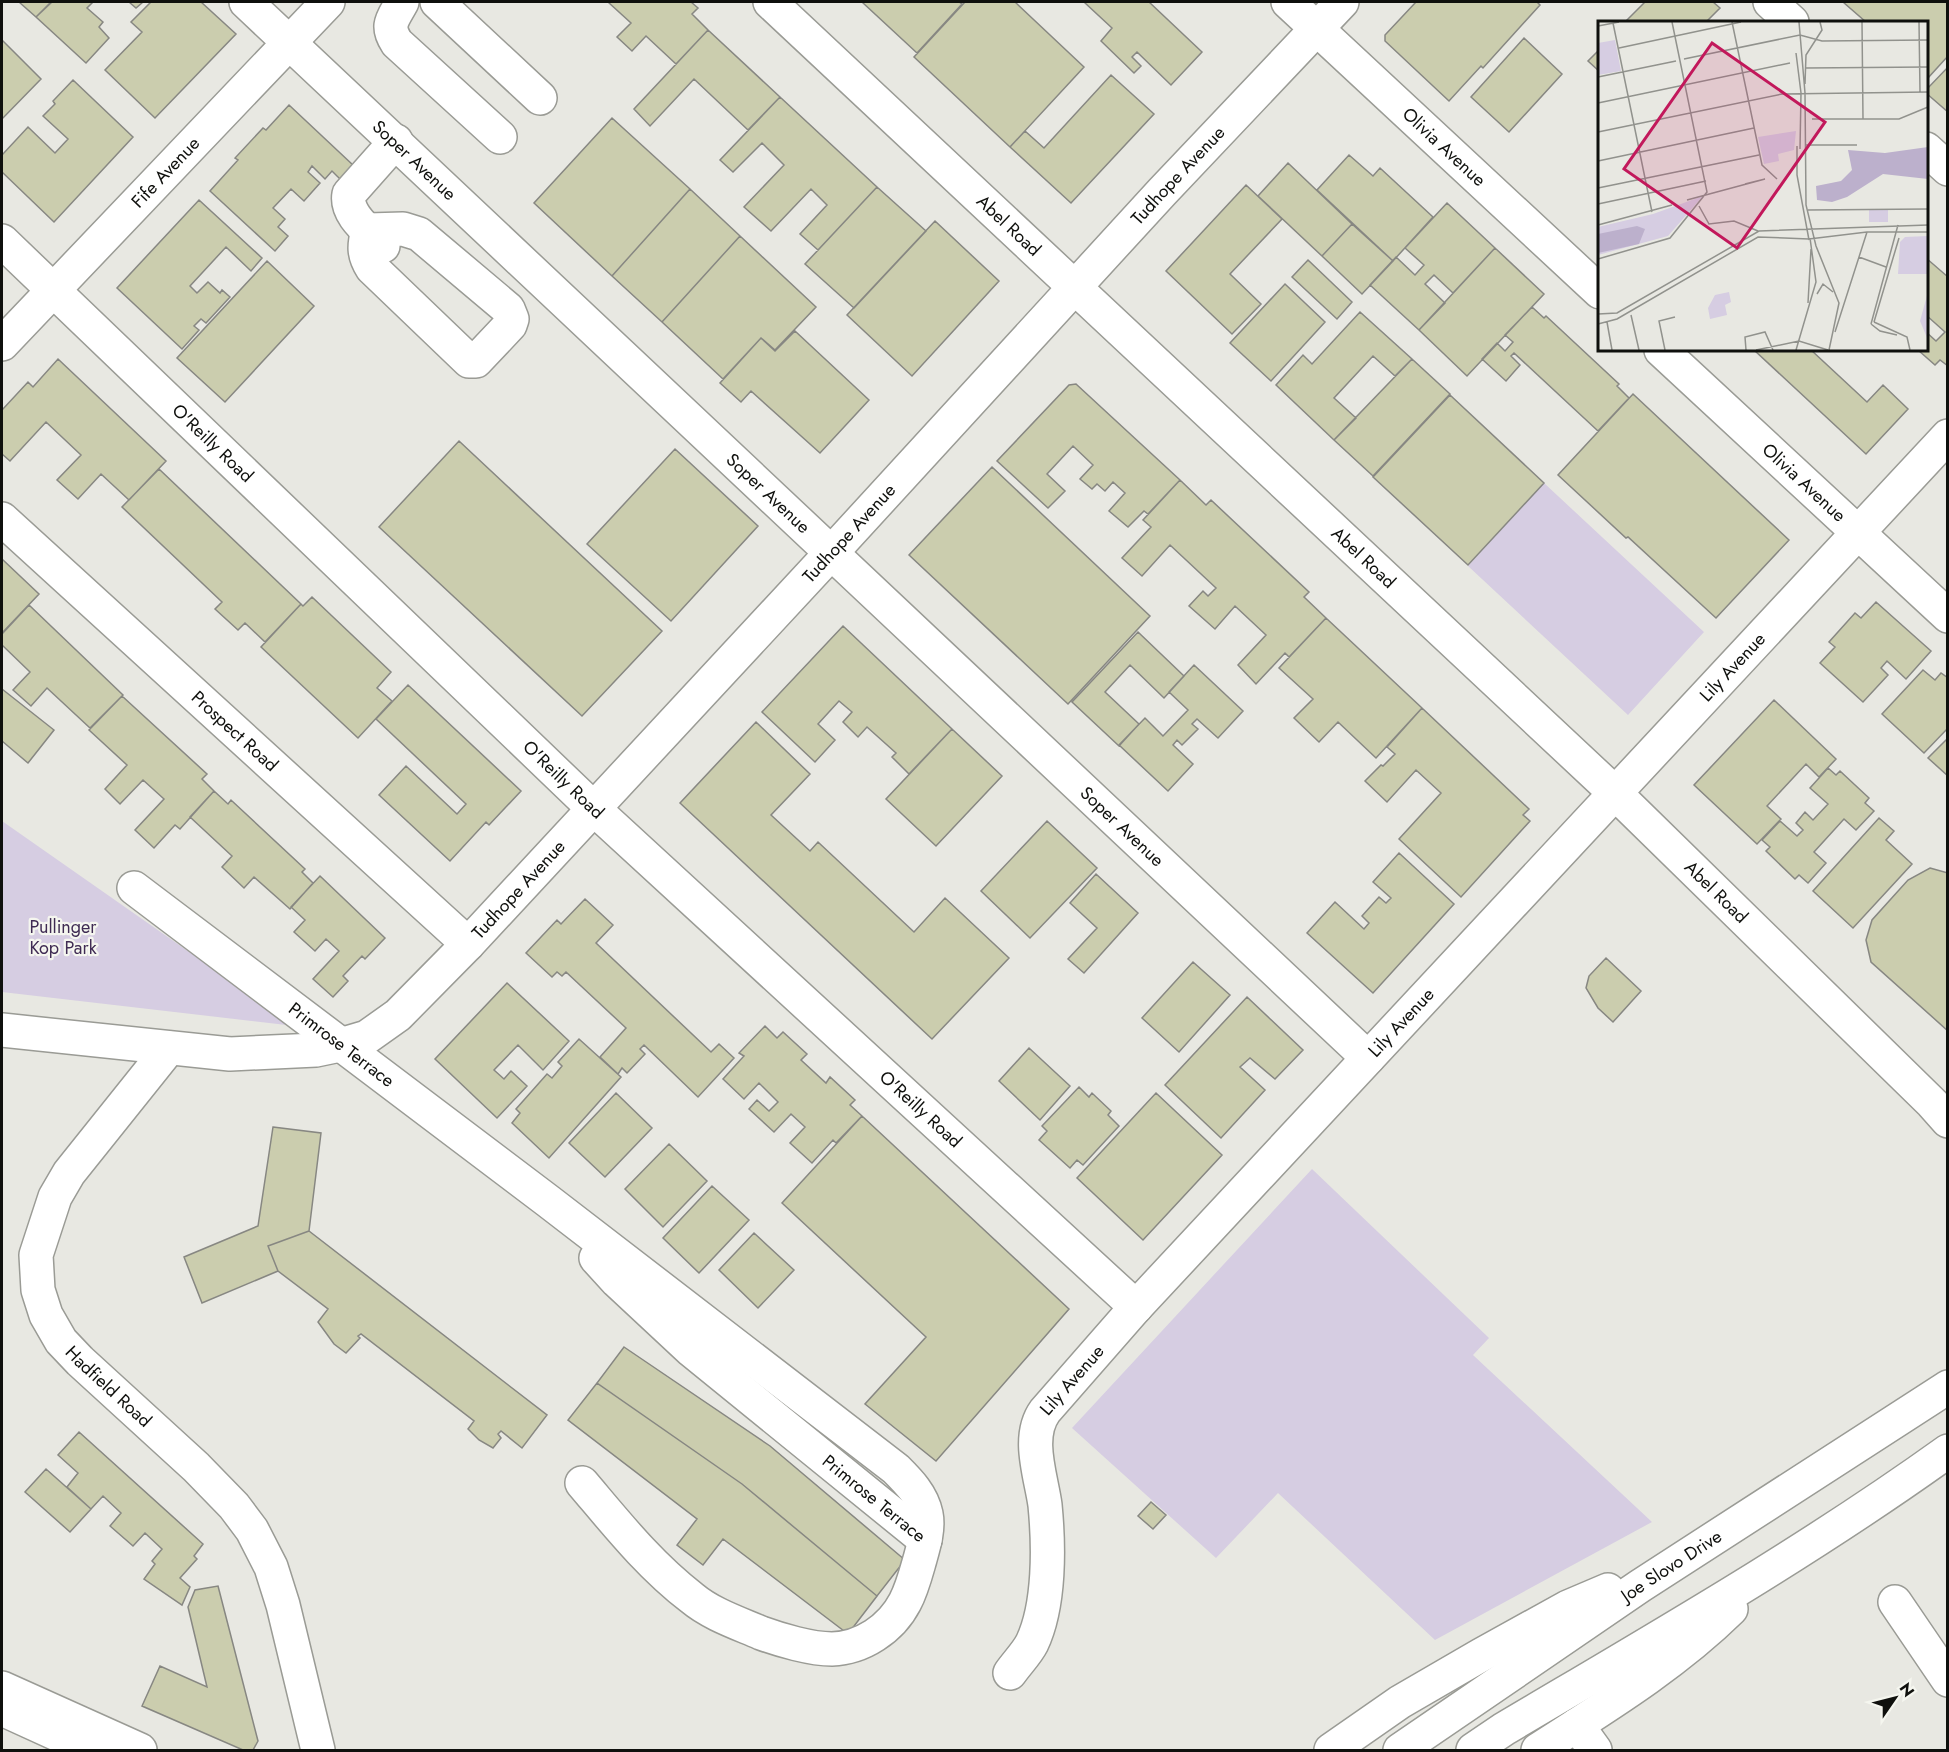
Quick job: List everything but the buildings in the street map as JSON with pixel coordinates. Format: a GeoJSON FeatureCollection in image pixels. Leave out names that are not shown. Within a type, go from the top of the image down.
{"type":"FeatureCollection","features":[{"type":"Feature","properties":{"kind":"street","name":"Soper Avenue"},"geometry":{"type":"LineString","coordinates":[[246,2],[1368,1058]]}},
{"type":"Feature","properties":{"kind":"street","name":"Fife Avenue"},"geometry":{"type":"LineString","coordinates":[[2,344],[328,2]]}},
{"type":"Feature","properties":{"kind":"street"},"geometry":{"type":"LineString","coordinates":[[402,2],[391,23],[390,33],[397,43],[500,138]]}},
{"type":"Feature","properties":{"kind":"street"},"geometry":{"type":"LineString","coordinates":[[437,2],[540,98]]}},
{"type":"Feature","properties":{"kind":"street","name":"Abel Road"},"geometry":{"type":"LineString","coordinates":[[770,2],[1615,793],[1932,1103],[1947,1121]]}},
{"type":"Feature","properties":{"kind":"street","name":"Olivia Avenue"},"geometry":{"type":"LineString","coordinates":[[1288,2],[1598,291]]}},
{"type":"Feature","properties":{"kind":"street","name":"Tudhope Avenue"},"geometry":{"type":"LineString","coordinates":[[340,1045],[367,1036],[398,1015],[468,944],[1076,286],[1342,2]]}},
{"type":"Feature","properties":{"kind":"street"},"geometry":{"type":"LineString","coordinates":[[1770,2],[1791,21]]}},
{"type":"Feature","properties":{"kind":"street"},"geometry":{"type":"LineString","coordinates":[[396,141],[349,194],[347,203],[351,211],[430,298]]}},
{"type":"Feature","properties":{"kind":"street"},"geometry":{"type":"LineString","coordinates":[[1928,151],[1947,169]]}},
{"type":"Feature","properties":{"kind":"street"},"geometry":{"type":"LineString","coordinates":[[403,229],[419,234],[508,309],[512,320],[510,326],[476,361],[469,361],[372,268],[363,249],[368,230],[403,229]]}},
{"type":"Feature","properties":{"kind":"street","name":"O'Reilly Road"},"geometry":{"type":"LineString","coordinates":[[2,241],[594,809],[1136,1306]]}},
{"type":"Feature","properties":{"kind":"street","name":"Olivia Avenue"},"geometry":{"type":"LineString","coordinates":[[1662,351],[1947,615]]}},
{"type":"Feature","properties":{"kind":"street","name":"Lily Avenue"},"geometry":{"type":"LineString","coordinates":[[1011,1673],[1032,1643],[1043,1604],[1045,1507],[1036,1443],[1037,1424],[1051,1404],[1136,1306],[1947,436]]}},
{"type":"Feature","properties":{"kind":"street","name":"Prospect Road"},"geometry":{"type":"LineString","coordinates":[[2,519],[468,944]]}},
{"type":"Feature","properties":{"kind":"street","name":"Primrose Terrace"},"geometry":{"type":"LineString","coordinates":[[134,888],[548,1201],[896,1469],[920,1498],[926,1515],[926,1540],[906,1601],[895,1617],[877,1633],[862,1642],[850,1647],[829,1649],[778,1640],[733,1621],[693,1600],[645,1557],[582,1483]]}},
{"type":"Feature","properties":{"kind":"street"},"geometry":{"type":"LineString","coordinates":[[2,1030],[230,1054],[315,1050],[340,1045]]}},
{"type":"Feature","properties":{"kind":"street","name":"Hadfield Road"},"geometry":{"type":"LineString","coordinates":[[169,1048],[69,1173],[55,1197],[36,1255],[38,1290],[46,1315],[61,1341],[196,1467],[234,1506],[252,1530],[271,1567],[277,1586],[310,1741]]}},
{"type":"Feature","properties":{"kind":"street","name":"Joe Slovo Drive"},"geometry":{"type":"LineString","coordinates":[[1400,1750],[1640,1586],[1947,1388]]}},
{"type":"Feature","properties":{"kind":"street"},"geometry":{"type":"LineString","coordinates":[[1473,1750],[1756,1577],[1900,1485],[1947,1451]]}},
{"type":"Feature","properties":{"kind":"street"},"geometry":{"type":"LineString","coordinates":[[1538,1750],[1586,1738],[1659,1671],[1700,1640],[1731,1609],[1756,1577]]}},
{"type":"Feature","properties":{"kind":"street"},"geometry":{"type":"LineString","coordinates":[[1331,1750],[1400,1702],[1530,1626],[1595,1595],[1615,1588],[1640,1586]]}},
{"type":"Feature","properties":{"kind":"street"},"geometry":{"type":"LineString","coordinates":[[1895,1602],[1947,1680]]}},
{"type":"Feature","properties":{"kind":"street"},"geometry":{"type":"LineString","coordinates":[[2,1688],[140,1750]]}},
{"type":"Feature","properties":{"kind":"street"},"geometry":{"type":"LineString","coordinates":[[2,1709],[92,1750]]}},
{"type":"Feature","properties":{"kind":"street"},"geometry":{"type":"LineString","coordinates":[[2,1729],[49,1750]]}},
{"type":"Feature","properties":{"kind":"green space"},"geometry":{"type":"Polygon","coordinates":[[[1544,483],[1704,632],[1628,715],[1468,566],[1544,483]]]}},
{"type":"Feature","properties":{"kind":"green space","name":"Pullinger Kop Park"},"geometry":{"type":"Polygon","coordinates":[[[2,821],[295,1026],[2,992],[2,821]]]}},
{"type":"Feature","properties":{"kind":"green space"},"geometry":{"type":"Polygon","coordinates":[[[1312,1169],[1489,1338],[1473,1355],[1652,1522],[1435,1640],[1278,1493],[1216,1558],[1072,1428],[1312,1169]]]}}]}
